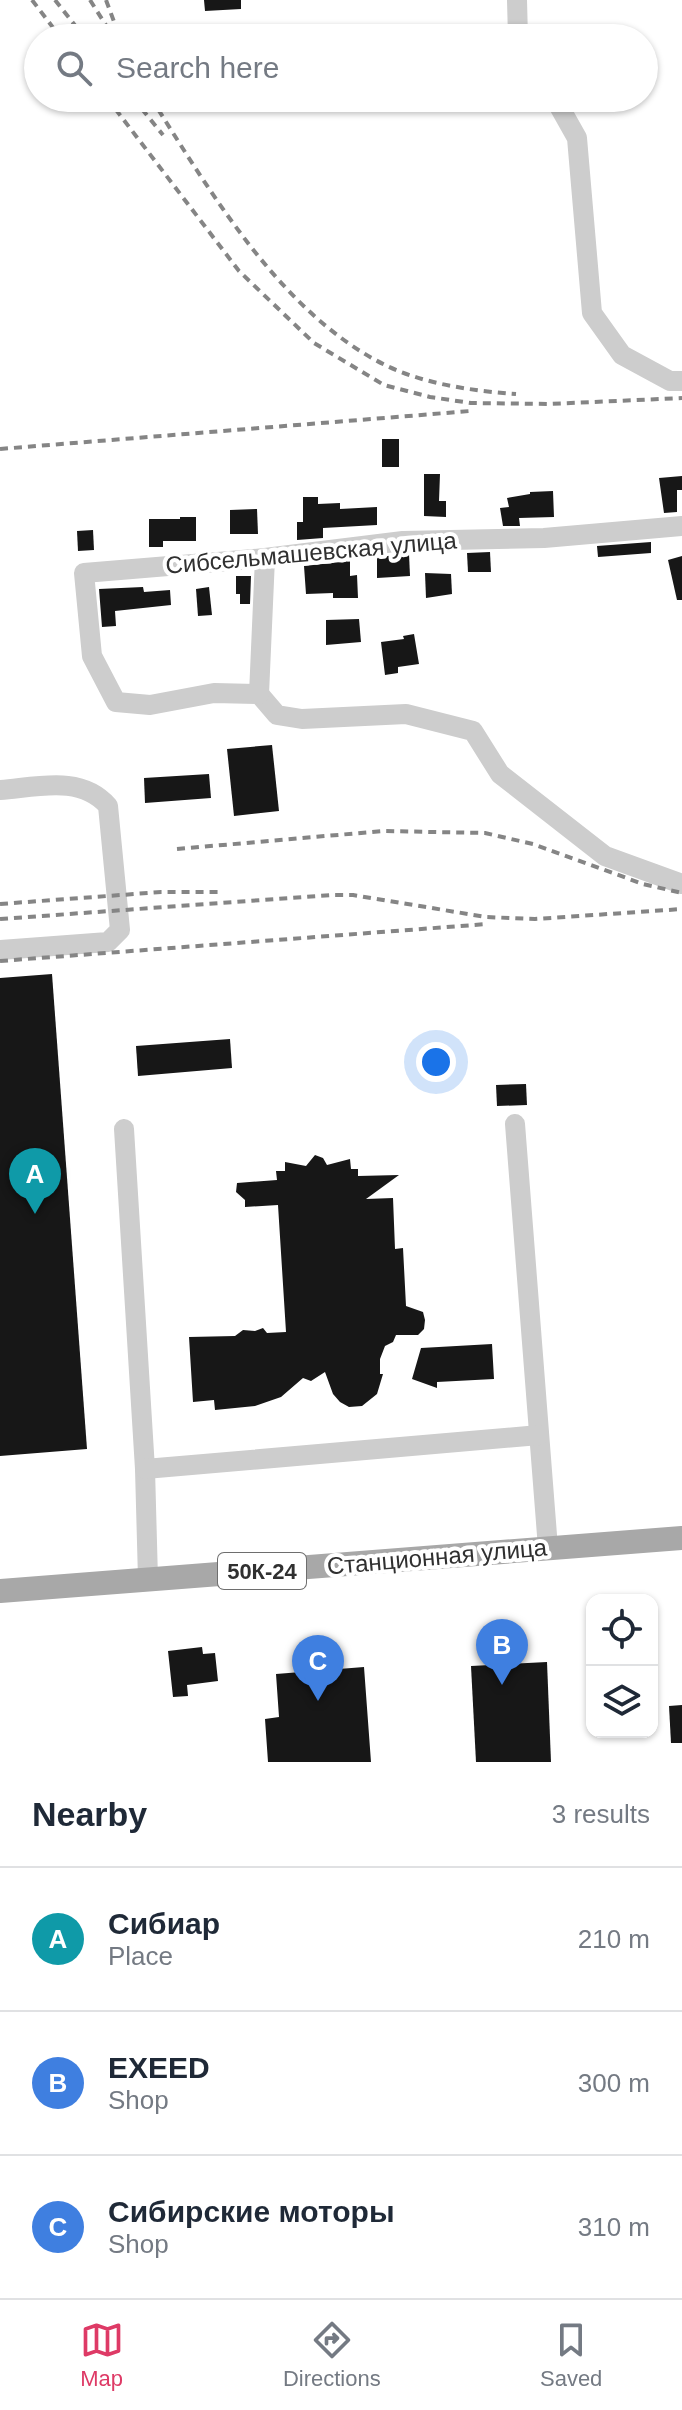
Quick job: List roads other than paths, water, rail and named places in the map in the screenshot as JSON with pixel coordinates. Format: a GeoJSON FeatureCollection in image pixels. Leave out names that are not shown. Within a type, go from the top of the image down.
{"type":"FeatureCollection","features":[{"type":"Feature","properties":{"kind":"main road","name":"Станционная улица"},"geometry":{"type":"LineString","coordinates":[[0,1591],[682,1538]]}},
{"type":"Feature","properties":{"kind":"street"},"geometry":{"type":"LineString","coordinates":[[517,0],[518,24]]}},
{"type":"Feature","properties":{"kind":"street"},"geometry":{"type":"LineString","coordinates":[[562,112],[577,138],[592,313],[622,355],[670,381],[682,381]]}},
{"type":"Feature","properties":{"kind":"street","name":"Сибсельмашевская улица"},"geometry":{"type":"LineString","coordinates":[[259,694],[214,693],[150,705],[116,702],[92,656],[84,573],[265,558],[403,541],[544,538],[682,526]]}},
{"type":"Feature","properties":{"kind":"street"},"geometry":{"type":"LineString","coordinates":[[265,558],[259,694],[277,715],[302,719],[406,714],[473,731],[500,774],[605,856],[682,884]]}},
{"type":"Feature","properties":{"kind":"street"},"geometry":{"type":"LineString","coordinates":[[0,790],[71,785],[97,794],[108,806],[120,930],[108,942],[0,950]]}},
{"type":"Feature","properties":{"kind":"street"},"geometry":{"type":"LineString","coordinates":[[515,1124],[548,1548]]}},
{"type":"Feature","properties":{"kind":"street"},"geometry":{"type":"LineString","coordinates":[[124,1129],[145,1469],[148,1579]]}},
{"type":"Feature","properties":{"kind":"street"},"geometry":{"type":"LineString","coordinates":[[145,1469],[539,1435]]}},
{"type":"Feature","properties":{"kind":"railway"},"geometry":{"type":"LineString","coordinates":[[32,0],[50,24]]}},
{"type":"Feature","properties":{"kind":"railway"},"geometry":{"type":"LineString","coordinates":[[55,0],[74,24]]}},
{"type":"Feature","properties":{"kind":"railway"},"geometry":{"type":"LineString","coordinates":[[90,0],[105,24]]}},
{"type":"Feature","properties":{"kind":"railway"},"geometry":{"type":"LineString","coordinates":[[106,0],[115,24]]}},
{"type":"Feature","properties":{"kind":"railway"},"geometry":{"type":"LineString","coordinates":[[118,112],[239,271],[314,343],[384,385],[430,397],[471,403],[549,404],[682,398]]}},
{"type":"Feature","properties":{"kind":"railway"},"geometry":{"type":"LineString","coordinates":[[144,112],[163,135]]}},
{"type":"Feature","properties":{"kind":"railway"},"geometry":{"type":"LineString","coordinates":[[160,112],[198,173],[252,248],[313,315],[348,343],[385,365],[416,377],[449,386],[516,394]]}},
{"type":"Feature","properties":{"kind":"railway"},"geometry":{"type":"LineString","coordinates":[[0,449],[470,411]]}},
{"type":"Feature","properties":{"kind":"railway"},"geometry":{"type":"LineString","coordinates":[[177,849],[383,831],[485,833],[533,844],[643,884],[682,893]]}},
{"type":"Feature","properties":{"kind":"railway"},"geometry":{"type":"LineString","coordinates":[[0,904],[161,892],[220,892]]}},
{"type":"Feature","properties":{"kind":"railway"},"geometry":{"type":"LineString","coordinates":[[0,919],[331,895],[353,895],[486,917],[535,919],[682,909]]}},
{"type":"Feature","properties":{"kind":"railway"},"geometry":{"type":"LineString","coordinates":[[0,961],[487,924]]}},
{"type":"Feature","properties":{"kind":"place","name":"Сибиар"},"geometry":{"type":"Point","coordinates":[35,1214]}},
{"type":"Feature","properties":{"kind":"place","name":"EXEED"},"geometry":{"type":"Point","coordinates":[502,1685]}},
{"type":"Feature","properties":{"kind":"place","name":"Сибирские моторы"},"geometry":{"type":"Point","coordinates":[318,1701]}}]}
